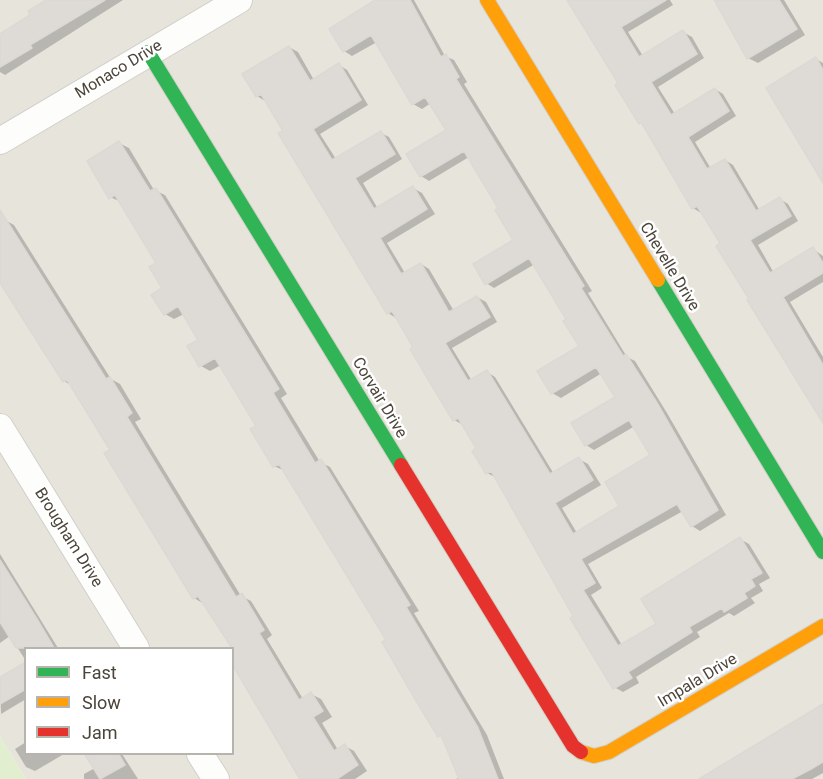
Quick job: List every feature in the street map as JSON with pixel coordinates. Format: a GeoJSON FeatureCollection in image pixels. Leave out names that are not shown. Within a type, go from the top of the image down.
{"type":"FeatureCollection","features":[{"type":"Feature","properties":{"kind":"street","name":"Monaco Drive"},"geometry":{"type":"LineString","coordinates":[[0,141],[239,0]]}},
{"type":"Feature","properties":{"kind":"street","name":"Chevelle Drive"},"geometry":{"type":"LineString","coordinates":[[487,0],[823,552]]}},
{"type":"Feature","properties":{"kind":"street","name":"Corvair Drive"},"geometry":{"type":"LineString","coordinates":[[148,52],[573,746],[588,756]]}},
{"type":"Feature","properties":{"kind":"street","name":"Brougham Drive"},"geometry":{"type":"LineString","coordinates":[[0,427],[135,647]]}},
{"type":"Feature","properties":{"kind":"street","name":"Impala Drive"},"geometry":{"type":"LineString","coordinates":[[588,756],[598,757],[609,752],[823,626]]}},
{"type":"Feature","properties":{"kind":"street"},"geometry":{"type":"LineString","coordinates":[[201,755],[216,779]]}},
{"type":"Feature","properties":{"kind":"shaded area"},"geometry":{"type":"Polygon","coordinates":[[[0,0],[823,0],[823,779],[26,779],[0,736],[0,0]]]}},
{"type":"Feature","properties":{"kind":"green space"},"geometry":{"type":"Polygon","coordinates":[[[0,736],[26,779],[0,779],[0,736]]]}},
{"type":"Feature","properties":{"kind":"building"},"geometry":{"type":"Polygon","coordinates":[[[46,0],[105,0],[30,45],[32,48],[0,67],[0,34],[30,15],[28,11],[46,0]]]}},
{"type":"Feature","properties":{"kind":"building"},"geometry":{"type":"Polygon","coordinates":[[[375,0],[410,0],[441,57],[446,54],[459,77],[456,79],[584,286],[581,288],[623,356],[626,354],[659,406],[718,510],[691,527],[677,504],[581,559],[595,583],[583,590],[618,646],[656,624],[641,599],[740,537],[762,573],[751,579],[755,586],[744,593],[747,598],[724,612],[722,608],[689,627],[692,632],[628,672],[632,678],[613,689],[570,618],[573,616],[491,471],[486,474],[472,451],[476,448],[458,418],[453,421],[410,349],[413,347],[392,311],[387,314],[278,133],[283,131],[261,94],[256,97],[242,74],[289,46],[310,81],[339,63],[361,100],[313,129],[332,160],[381,131],[395,154],[355,178],[374,209],[413,186],[427,209],[380,238],[401,274],[421,263],[449,312],[477,296],[490,317],[445,343],[468,381],[487,370],[550,474],[579,457],[593,480],[555,503],[573,534],[619,506],[605,482],[650,455],[629,420],[585,446],[571,423],[615,397],[596,367],[551,394],[537,371],[579,346],[563,321],[566,319],[529,258],[485,285],[473,264],[513,240],[495,210],[498,208],[464,151],[420,177],[406,154],[446,130],[425,97],[412,105],[371,35],[343,52],[329,29],[375,0]]]}},
{"type":"Feature","properties":{"kind":"building"},"geometry":{"type":"Polygon","coordinates":[[[567,0],[666,0],[621,27],[639,57],[683,30],[697,54],[651,82],[671,115],[715,88],[729,111],[688,137],[707,169],[725,159],[756,211],[780,197],[791,216],[750,240],[770,273],[813,247],[823,263],[823,273],[783,297],[823,365],[823,423],[716,246],[720,243],[697,206],[692,209],[641,122],[639,124],[615,85],[618,83],[567,0]]]}},
{"type":"Feature","properties":{"kind":"building"},"geometry":{"type":"Polygon","coordinates":[[[714,0],[779,0],[797,29],[747,59],[714,0]]]}},
{"type":"Feature","properties":{"kind":"building"},"geometry":{"type":"Polygon","coordinates":[[[816,57],[823,70],[823,183],[766,88],[816,57]]]}},
{"type":"Feature","properties":{"kind":"building"},"geometry":{"type":"Polygon","coordinates":[[[119,141],[150,191],[156,188],[279,389],[273,393],[315,463],[321,459],[410,605],[406,607],[478,728],[498,779],[459,779],[441,735],[438,737],[382,642],[386,640],[279,464],[273,467],[250,429],[256,426],[215,358],[199,367],[187,346],[198,340],[178,306],[164,315],[151,295],[162,288],[149,267],[156,263],[115,195],[109,199],[87,161],[119,141]]]}},
{"type":"Feature","properties":{"kind":"building"},"geometry":{"type":"Polygon","coordinates":[[[0,210],[106,379],[110,377],[132,413],[127,417],[236,597],[242,593],[264,630],[259,633],[299,700],[311,692],[323,711],[313,717],[334,751],[345,744],[358,765],[337,779],[300,779],[234,667],[234,647],[231,647],[198,596],[193,599],[104,453],[110,450],[67,380],[63,382],[0,283],[0,210]]]}},
{"type":"Feature","properties":{"kind":"building"},"geometry":{"type":"Polygon","coordinates":[[[0,560],[53,647],[16,648],[0,622],[0,560]]]}},
{"type":"Feature","properties":{"kind":"building"},"geometry":{"type":"Polygon","coordinates":[[[24,663],[24,690],[0,704],[0,677],[24,663]]]}},
{"type":"Feature","properties":{"kind":"building"},"geometry":{"type":"Polygon","coordinates":[[[823,704],[823,762],[792,779],[699,779],[823,704]]]}},
{"type":"Feature","properties":{"kind":"building"},"geometry":{"type":"Polygon","coordinates":[[[85,755],[119,755],[125,765],[100,779],[85,755]]]}},
{"type":"Feature","properties":{"kind":"traffic: fast"},"geometry":{"type":"LineString","coordinates":[[148,52],[401,465]]}},
{"type":"Feature","properties":{"kind":"traffic: fast"},"geometry":{"type":"LineString","coordinates":[[658,280],[823,552]]}},
{"type":"Feature","properties":{"kind":"traffic: slow"},"geometry":{"type":"LineString","coordinates":[[487,0],[658,280]]}},
{"type":"Feature","properties":{"kind":"traffic: slow"},"geometry":{"type":"LineString","coordinates":[[581,752],[594,756],[609,752],[823,626]]}},
{"type":"Feature","properties":{"kind":"traffic: jam"},"geometry":{"type":"LineString","coordinates":[[401,465],[573,746],[581,752]]}}]}
